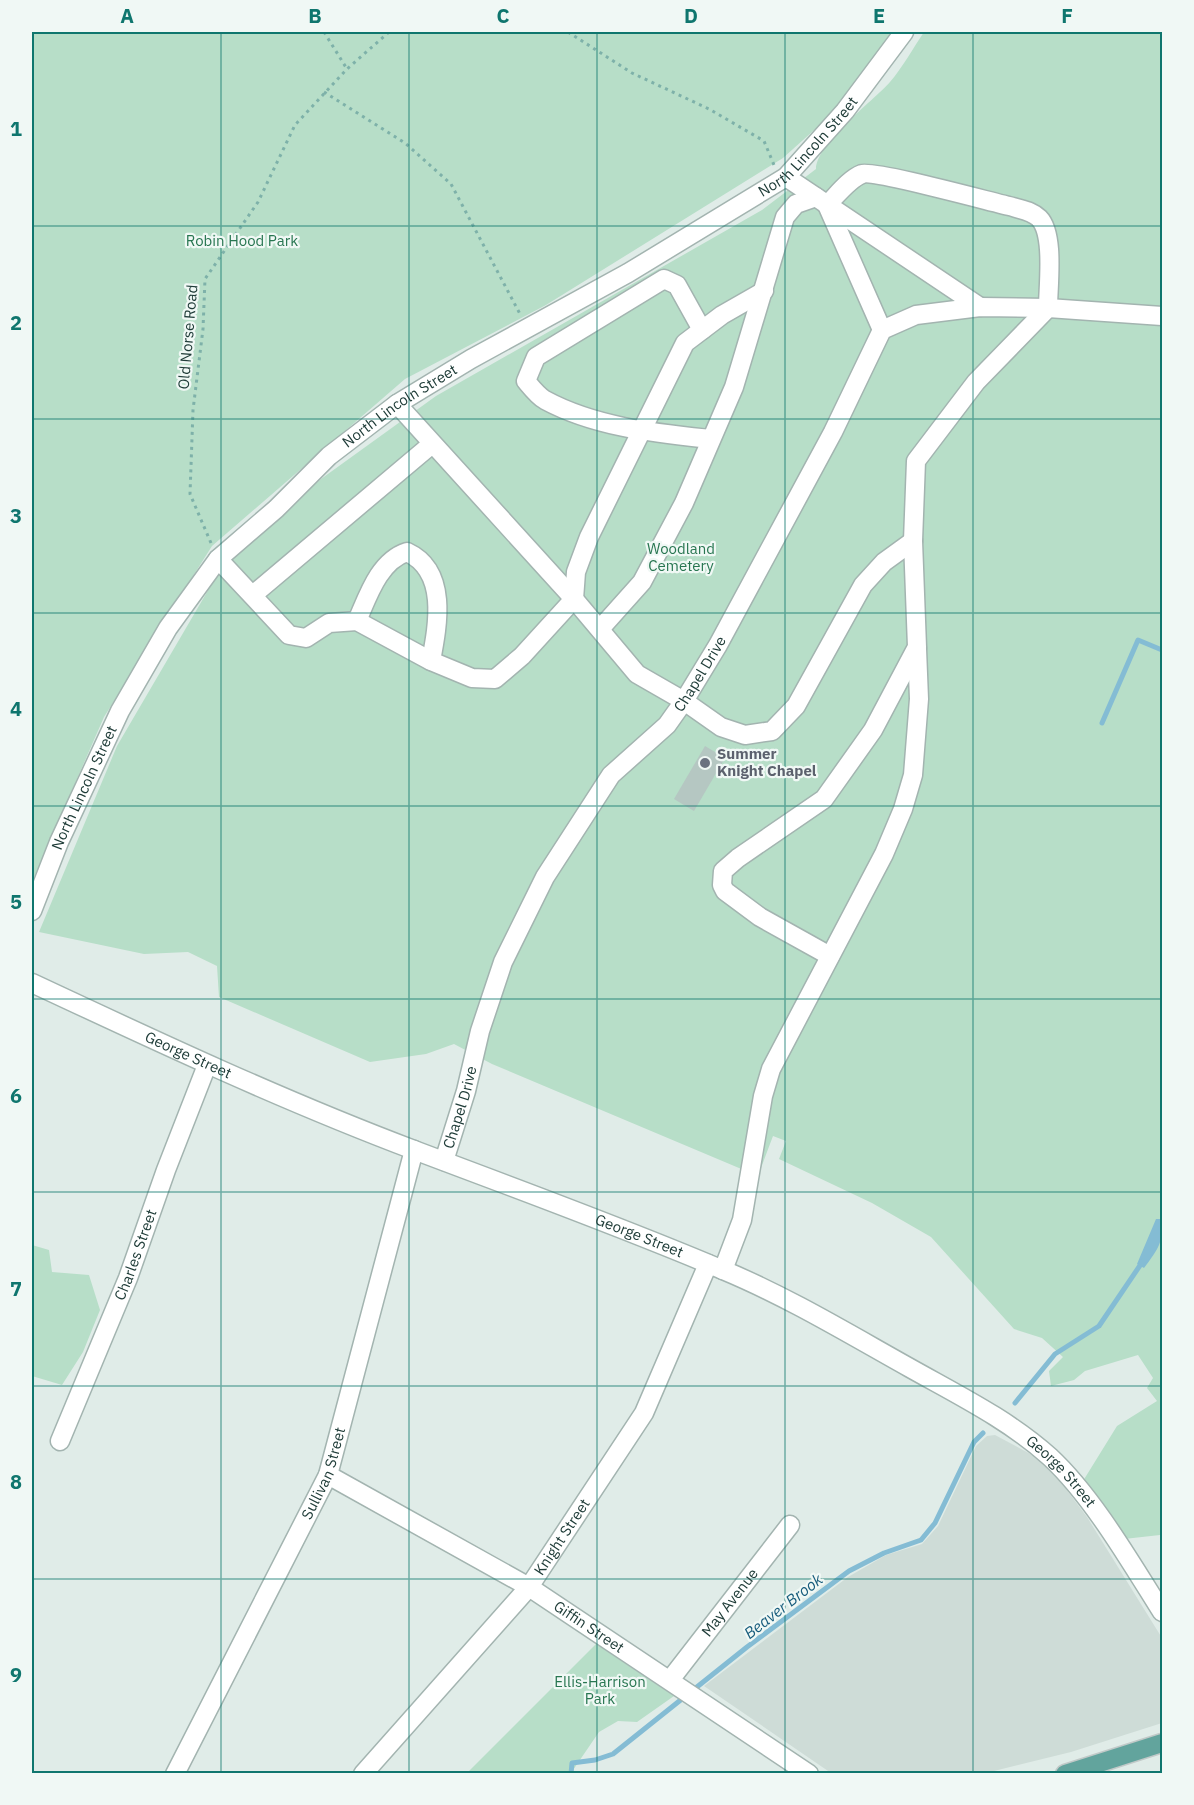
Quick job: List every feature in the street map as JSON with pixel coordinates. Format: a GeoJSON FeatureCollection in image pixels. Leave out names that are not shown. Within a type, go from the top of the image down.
{"type":"FeatureCollection","features":[{"type":"Feature","properties":{"kind":"main road"},"geometry":{"type":"LineString","coordinates":[[1065,1773],[1162,1743]]}},
{"type":"Feature","properties":{"kind":"street","name":"North Lincoln Street"},"geometry":{"type":"LineString","coordinates":[[32,911],[59,842],[120,711],[168,628],[218,559],[276,510],[329,456],[397,404],[628,273],[786,177],[844,111],[904,32]]}},
{"type":"Feature","properties":{"kind":"street"},"geometry":{"type":"LineString","coordinates":[[600,629],[642,582],[684,502],[734,387],[785,218],[796,204],[822,201],[865,173],[1031,212],[1040,219],[1047,230],[1048,308]]}},
{"type":"Feature","properties":{"kind":"street"},"geometry":{"type":"LineString","coordinates":[[786,177],[980,307]]}},
{"type":"Feature","properties":{"kind":"street"},"geometry":{"type":"LineString","coordinates":[[822,201],[882,330],[916,315],[980,307],[1048,308],[1162,316]]}},
{"type":"Feature","properties":{"kind":"street"},"geometry":{"type":"LineString","coordinates":[[702,330],[677,285],[664,279],[536,357],[526,381],[543,400],[640,431],[710,439]]}},
{"type":"Feature","properties":{"kind":"street"},"geometry":{"type":"LineString","coordinates":[[218,559],[254,594],[289,635],[306,638],[329,622],[357,621],[431,661],[472,678],[495,679],[522,656],[574,599],[576,572],[589,537],[685,343],[764,291]]}},
{"type":"Feature","properties":{"kind":"street","name":"Knight Street"},"geometry":{"type":"LineString","coordinates":[[363,1773],[529,1587],[644,1413],[716,1267],[742,1220],[763,1096],[771,1069],[885,854],[914,775],[919,699],[913,541],[916,461],[976,382],[1048,308]]}},
{"type":"Feature","properties":{"kind":"street","name":"Chapel Drive"},"geometry":{"type":"LineString","coordinates":[[444,1161],[466,1091],[480,1031],[502,962],[545,877],[611,775],[666,725],[684,701],[718,645],[828,442],[882,330]]}},
{"type":"Feature","properties":{"kind":"street"},"geometry":{"type":"LineString","coordinates":[[397,404],[574,599],[637,674],[721,726],[745,735],[772,731],[795,706],[863,585],[884,562],[913,541]]}},
{"type":"Feature","properties":{"kind":"street"},"geometry":{"type":"LineString","coordinates":[[254,594],[432,444]]}},
{"type":"Feature","properties":{"kind":"street"},"geometry":{"type":"LineString","coordinates":[[357,621],[368,595],[393,557],[407,552],[420,558],[431,571],[435,588],[438,623],[431,661]]}},
{"type":"Feature","properties":{"kind":"street"},"geometry":{"type":"LineString","coordinates":[[830,956],[760,917],[725,891],[722,885],[723,871],[738,858],[824,799],[873,730],[917,647]]}},
{"type":"Feature","properties":{"kind":"street","name":"George Street"},"geometry":{"type":"LineString","coordinates":[[32,983],[207,1065],[414,1150],[716,1267],[784,1298],[983,1410],[1029,1440],[1052,1459],[1079,1490],[1162,1612]]}},
{"type":"Feature","properties":{"kind":"street","name":"Charles Street"},"geometry":{"type":"LineString","coordinates":[[60,1442],[128,1278],[166,1170],[207,1065]]}},
{"type":"Feature","properties":{"kind":"street","name":"Sullivan Street"},"geometry":{"type":"LineString","coordinates":[[175,1773],[328,1475],[414,1150]]}},
{"type":"Feature","properties":{"kind":"street","name":"Giffin Street"},"geometry":{"type":"LineString","coordinates":[[328,1475],[529,1587],[809,1773]]}},
{"type":"Feature","properties":{"kind":"street","name":"May Avenue"},"geometry":{"type":"LineString","coordinates":[[675,1684],[790,1525]]}},
{"type":"Feature","properties":{"kind":"path"},"geometry":{"type":"LineString","coordinates":[[324,32],[347,69]]}},
{"type":"Feature","properties":{"kind":"path","name":"Old Norse Road"},"geometry":{"type":"LineString","coordinates":[[218,559],[190,494],[193,410],[203,329],[205,279],[258,202],[295,125],[347,69],[388,32]]}},
{"type":"Feature","properties":{"kind":"path"},"geometry":{"type":"LineString","coordinates":[[568,32],[632,73],[709,109],[764,141],[774,166],[786,177]]}},
{"type":"Feature","properties":{"kind":"path"},"geometry":{"type":"LineString","coordinates":[[324,92],[405,143],[451,184],[519,312],[525,331]]}},
{"type":"Feature","properties":{"kind":"shaded area"},"geometry":{"type":"Polygon","coordinates":[[[995,1435],[1036,1457],[1063,1485],[1087,1517],[1162,1638],[1162,1723],[1071,1752],[986,1773],[831,1773],[704,1686],[848,1577],[886,1555],[922,1544],[938,1526],[976,1446],[987,1436],[995,1435]]]}},
{"type":"Feature","properties":{"kind":"green space","name":"Robin Hood Park"},"geometry":{"type":"Polygon","coordinates":[[[32,32],[897,32],[832,114],[783,158],[546,305],[405,379],[212,546],[104,717],[32,882],[32,32]]]}},
{"type":"Feature","properties":{"kind":"green space","name":"Woodland Cemetery"},"geometry":{"type":"Polygon","coordinates":[[[924,32],[1162,32],[1162,1539],[1160,1535],[1124,1539],[1083,1481],[1117,1426],[1157,1401],[1147,1388],[1153,1378],[1138,1355],[1085,1371],[1074,1380],[1051,1386],[1049,1371],[1063,1357],[1042,1338],[1014,1329],[931,1237],[872,1203],[779,1159],[786,1141],[773,1136],[758,1176],[492,1064],[454,1044],[426,1054],[370,1062],[219,997],[217,966],[188,952],[144,954],[39,932],[117,746],[224,563],[321,479],[436,396],[762,210],[816,169],[825,147],[890,82],[924,32]]]}},
{"type":"Feature","properties":{"kind":"green space"},"geometry":{"type":"Polygon","coordinates":[[[32,1245],[49,1250],[52,1272],[89,1275],[100,1310],[83,1352],[62,1385],[32,1376],[32,1245]]]}},
{"type":"Feature","properties":{"kind":"green space","name":"Ellis-Harrison Park"},"geometry":{"type":"Polygon","coordinates":[[[596,1644],[674,1696],[637,1722],[618,1721],[599,1732],[571,1773],[467,1773],[596,1644]]]}},
{"type":"Feature","properties":{"kind":"water"},"geometry":{"type":"Polygon","coordinates":[[[1156,1219],[1162,1219],[1161,1240],[1144,1268],[1137,1264],[1156,1219]]]}},
{"type":"Feature","properties":{"kind":"building"},"geometry":{"type":"Polygon","coordinates":[[[705,746],[725,758],[694,811],[674,799],[705,746]]]}},
{"type":"Feature","properties":{"kind":"waterway"},"geometry":{"type":"LineString","coordinates":[[1102,723],[1138,640],[1162,650]]}},
{"type":"Feature","properties":{"kind":"waterway","name":"Beaver Brook"},"geometry":{"type":"LineString","coordinates":[[1015,1403],[1055,1354],[1099,1326],[1143,1261]]}},
{"type":"Feature","properties":{"kind":"waterway","name":"Beaver Brook"},"geometry":{"type":"LineString","coordinates":[[571,1774],[572,1763],[595,1760],[613,1754],[747,1647],[849,1571],[884,1553],[921,1540],[935,1523],[974,1442],[983,1433]]}},
{"type":"Feature","properties":{"kind":"place","name":"Summer Knight Chapel"},"geometry":{"type":"Point","coordinates":[705,763]}}]}
